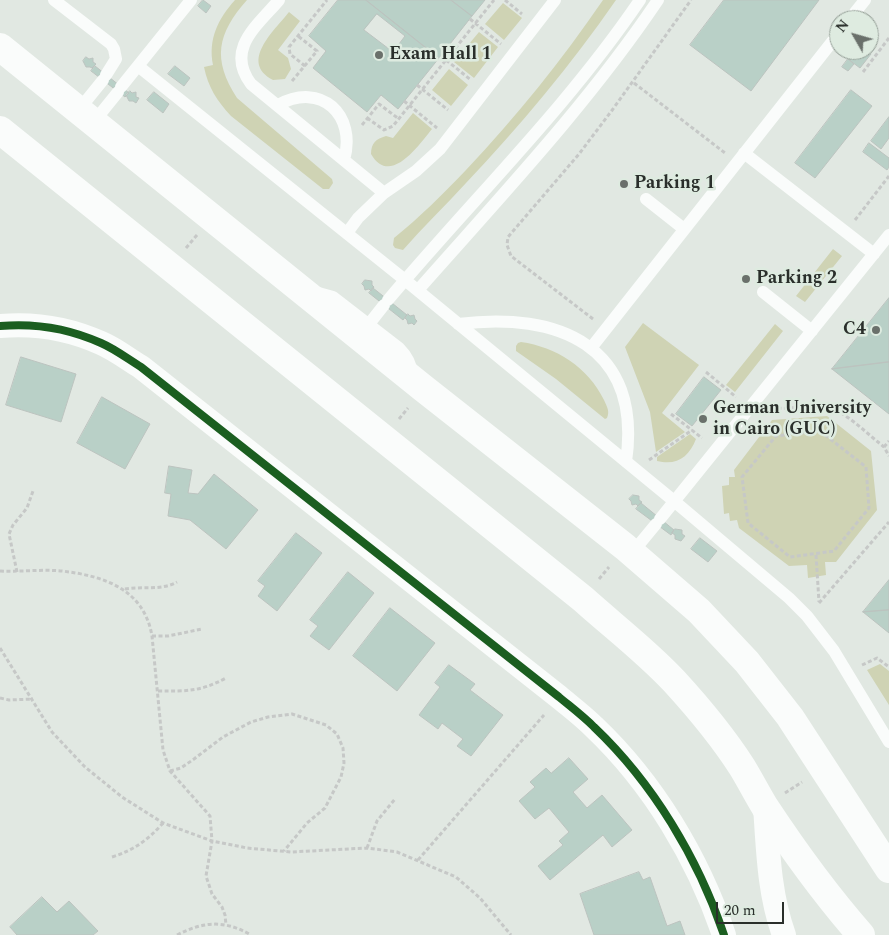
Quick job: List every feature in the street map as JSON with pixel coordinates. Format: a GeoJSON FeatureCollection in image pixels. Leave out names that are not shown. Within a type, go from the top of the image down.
{"type":"FeatureCollection","features":[{"type":"Feature","properties":{"kind":"main road"},"geometry":{"type":"LineString","coordinates":[[0,46],[42,81],[152,162],[211,217],[418,384],[629,550],[699,611],[747,662],[790,717],[889,869]]}},
{"type":"Feature","properties":{"kind":"main road"},"geometry":{"type":"LineString","coordinates":[[0,130],[583,599],[673,680],[742,766],[765,806],[840,910],[861,935]]}},
{"type":"Feature","properties":{"kind":"street"},"geometry":{"type":"LineString","coordinates":[[0,326],[16,325],[60,329],[102,344],[141,367],[560,697],[595,727],[637,773],[673,825],[695,867],[724,935]]}},
{"type":"Feature","properties":{"kind":"street"},"geometry":{"type":"LineString","coordinates":[[765,806],[771,882],[778,918],[784,935]]}},
{"type":"Feature","properties":{"kind":"lane"},"geometry":{"type":"LineString","coordinates":[[54,0],[111,44],[114,49],[116,59],[105,78],[86,101]]}},
{"type":"Feature","properties":{"kind":"lane"},"geometry":{"type":"LineString","coordinates":[[101,113],[191,0]]}},
{"type":"Feature","properties":{"kind":"lane"},"geometry":{"type":"LineString","coordinates":[[279,0],[248,37],[243,46],[240,56],[245,76],[251,84],[384,193]]}},
{"type":"Feature","properties":{"kind":"lane"},"geometry":{"type":"LineString","coordinates":[[347,233],[358,218],[384,193],[431,159],[556,0]]}},
{"type":"Feature","properties":{"kind":"lane"},"geometry":{"type":"LineString","coordinates":[[369,324],[564,100],[640,0]]}},
{"type":"Feature","properties":{"kind":"lane"},"geometry":{"type":"LineString","coordinates":[[418,290],[542,149],[609,68],[658,0]]}},
{"type":"Feature","properties":{"kind":"lane"},"geometry":{"type":"LineString","coordinates":[[857,10],[865,0]]}},
{"type":"Feature","properties":{"kind":"lane"},"geometry":{"type":"LineString","coordinates":[[591,348],[829,46]]}},
{"type":"Feature","properties":{"kind":"lane"},"geometry":{"type":"LineString","coordinates":[[138,66],[406,280],[789,598],[826,639],[848,672],[889,742]]}},
{"type":"Feature","properties":{"kind":"lane"},"geometry":{"type":"LineString","coordinates":[[42,81],[49,80],[62,83],[136,141]]}},
{"type":"Feature","properties":{"kind":"lane"},"geometry":{"type":"LineString","coordinates":[[276,104],[296,98],[316,98],[325,102],[340,115],[344,124],[348,143],[344,160]]}},
{"type":"Feature","properties":{"kind":"lane"},"geometry":{"type":"LineString","coordinates":[[741,158],[874,254]]}},
{"type":"Feature","properties":{"kind":"lane"},"geometry":{"type":"LineString","coordinates":[[646,199],[684,229]]}},
{"type":"Feature","properties":{"kind":"lane"},"geometry":{"type":"LineString","coordinates":[[629,550],[658,521],[717,450],[889,235]]}},
{"type":"Feature","properties":{"kind":"lane"},"geometry":{"type":"LineString","coordinates":[[763,292],[812,331]]}},
{"type":"Feature","properties":{"kind":"lane"},"geometry":{"type":"LineString","coordinates":[[305,293],[325,294],[333,297],[369,324],[406,354],[418,384]]}},
{"type":"Feature","properties":{"kind":"lane"},"geometry":{"type":"LineString","coordinates":[[458,324],[486,321],[539,325],[566,333],[591,348],[608,366],[622,388],[629,425],[626,462]]}},
{"type":"Feature","properties":{"kind":"path"},"geometry":{"type":"LineString","coordinates":[[304,66],[289,52],[289,47],[327,0]]}},
{"type":"Feature","properties":{"kind":"path"},"geometry":{"type":"LineString","coordinates":[[367,118],[384,130],[391,128],[494,0]]}},
{"type":"Feature","properties":{"kind":"path"},"geometry":{"type":"LineString","coordinates":[[606,329],[511,256],[507,245],[508,237],[512,230],[579,154],[634,83],[692,0]]}},
{"type":"Feature","properties":{"kind":"path"},"geometry":{"type":"LineString","coordinates":[[470,19],[514,54]]}},
{"type":"Feature","properties":{"kind":"path"},"geometry":{"type":"LineString","coordinates":[[276,104],[316,51],[298,36]]}},
{"type":"Feature","properties":{"kind":"path"},"geometry":{"type":"LineString","coordinates":[[863,72],[889,38]]}},
{"type":"Feature","properties":{"kind":"path"},"geometry":{"type":"LineString","coordinates":[[441,56],[485,92]]}},
{"type":"Feature","properties":{"kind":"path"},"geometry":{"type":"LineString","coordinates":[[634,83],[741,158]]}},
{"type":"Feature","properties":{"kind":"path"},"geometry":{"type":"LineString","coordinates":[[418,85],[462,121]]}},
{"type":"Feature","properties":{"kind":"path"},"geometry":{"type":"LineString","coordinates":[[404,101],[449,138]]}},
{"type":"Feature","properties":{"kind":"path"},"geometry":{"type":"LineString","coordinates":[[348,143],[379,104],[399,119]]}},
{"type":"Feature","properties":{"kind":"path"},"geometry":{"type":"LineString","coordinates":[[846,232],[889,176]]}},
{"type":"Feature","properties":{"kind":"path"},"geometry":{"type":"LineString","coordinates":[[171,268],[211,217]]}},
{"type":"Feature","properties":{"kind":"path"},"geometry":{"type":"LineString","coordinates":[[706,372],[754,404],[780,409],[820,405],[831,407],[884,447],[889,456]]}},
{"type":"Feature","properties":{"kind":"path"},"geometry":{"type":"LineString","coordinates":[[383,439],[418,384]]}},
{"type":"Feature","properties":{"kind":"path"},"geometry":{"type":"LineString","coordinates":[[671,414],[717,450]]}},
{"type":"Feature","properties":{"kind":"path"},"geometry":{"type":"LineString","coordinates":[[639,472],[651,457],[692,430]]}},
{"type":"Feature","properties":{"kind":"path"},"geometry":{"type":"LineString","coordinates":[[820,430],[866,466],[869,508],[834,551],[816,555],[790,557],[748,523],[742,477],[776,436],[820,430]]}},
{"type":"Feature","properties":{"kind":"path"},"geometry":{"type":"LineString","coordinates":[[884,447],[889,441]]}},
{"type":"Feature","properties":{"kind":"path"},"geometry":{"type":"LineString","coordinates":[[17,572],[9,534],[13,525],[27,508],[33,491]]}},
{"type":"Feature","properties":{"kind":"path"},"geometry":{"type":"LineString","coordinates":[[807,616],[889,522]]}},
{"type":"Feature","properties":{"kind":"path"},"geometry":{"type":"LineString","coordinates":[[583,599],[629,550]]}},
{"type":"Feature","properties":{"kind":"path"},"geometry":{"type":"LineString","coordinates":[[816,555],[819,603]]}},
{"type":"Feature","properties":{"kind":"path"},"geometry":{"type":"LineString","coordinates":[[0,571],[62,571],[104,580],[124,590],[135,599],[144,611],[150,624],[152,636],[162,750],[170,771],[210,816],[212,841],[206,876],[212,894],[222,907],[226,925]]}},
{"type":"Feature","properties":{"kind":"path"},"geometry":{"type":"LineString","coordinates":[[124,590],[136,587],[163,588],[177,582]]}},
{"type":"Feature","properties":{"kind":"path"},"geometry":{"type":"LineString","coordinates":[[152,636],[168,636],[202,629]]}},
{"type":"Feature","properties":{"kind":"path"},"geometry":{"type":"LineString","coordinates":[[0,648],[52,732],[85,767],[122,798],[163,823],[212,841],[247,848],[284,851],[367,848],[398,852],[456,877],[480,898],[511,935]]}},
{"type":"Feature","properties":{"kind":"path"},"geometry":{"type":"LineString","coordinates":[[848,672],[876,658],[889,667]]}},
{"type":"Feature","properties":{"kind":"path"},"geometry":{"type":"LineString","coordinates":[[158,691],[186,691],[209,687],[226,678]]}},
{"type":"Feature","properties":{"kind":"path"},"geometry":{"type":"LineString","coordinates":[[418,860],[560,697]]}},
{"type":"Feature","properties":{"kind":"path"},"geometry":{"type":"LineString","coordinates":[[0,698],[9,700],[33,699]]}},
{"type":"Feature","properties":{"kind":"path"},"geometry":{"type":"LineString","coordinates":[[170,771],[188,764],[223,737],[251,722],[268,717],[292,714],[326,725],[337,734],[343,748],[344,763],[341,777],[325,808],[307,823],[284,851]]}},
{"type":"Feature","properties":{"kind":"path"},"geometry":{"type":"LineString","coordinates":[[765,806],[824,768]]}},
{"type":"Feature","properties":{"kind":"path"},"geometry":{"type":"LineString","coordinates":[[367,848],[377,821],[396,799]]}},
{"type":"Feature","properties":{"kind":"path"},"geometry":{"type":"LineString","coordinates":[[112,856],[130,851],[151,836],[163,823]]}},
{"type":"Feature","properties":{"kind":"path"},"geometry":{"type":"LineString","coordinates":[[177,935],[193,927],[216,924],[238,928],[251,935]]}},
{"type":"Feature","properties":{"kind":"green space"},"geometry":{"type":"Polygon","coordinates":[[[235,0],[247,0],[229,24],[221,47],[221,59],[229,84],[237,98],[332,179],[333,183],[329,189],[323,189],[231,116],[221,105],[211,87],[204,67],[213,65],[213,38],[219,22],[235,0]]]}},
{"type":"Feature","properties":{"kind":"green space"},"geometry":{"type":"Polygon","coordinates":[[[603,0],[616,0],[581,48],[525,117],[403,250],[395,248],[393,245],[394,238],[440,197],[503,130],[555,66],[603,0]]]}},
{"type":"Feature","properties":{"kind":"green space"},"geometry":{"type":"Polygon","coordinates":[[[503,3],[522,18],[504,40],[485,24],[503,3]]]}},
{"type":"Feature","properties":{"kind":"green space"},"geometry":{"type":"Polygon","coordinates":[[[289,12],[300,21],[278,50],[288,58],[291,69],[285,79],[273,80],[263,73],[259,64],[259,56],[268,37],[289,12]]]}},
{"type":"Feature","properties":{"kind":"green space"},"geometry":{"type":"Polygon","coordinates":[[[479,32],[498,47],[474,78],[454,62],[479,32]]]}},
{"type":"Feature","properties":{"kind":"green space"},"geometry":{"type":"Polygon","coordinates":[[[449,69],[468,85],[451,106],[432,90],[449,69]]]}},
{"type":"Feature","properties":{"kind":"green space"},"geometry":{"type":"Polygon","coordinates":[[[413,113],[432,129],[404,160],[395,165],[387,166],[379,163],[371,154],[373,144],[386,136],[393,138],[413,113]]]}},
{"type":"Feature","properties":{"kind":"green space"},"geometry":{"type":"Polygon","coordinates":[[[833,249],[842,256],[805,302],[796,296],[833,249]]]}},
{"type":"Feature","properties":{"kind":"green space"},"geometry":{"type":"Polygon","coordinates":[[[643,323],[699,365],[662,413],[685,432],[656,452],[650,412],[625,347],[643,323]]]}},
{"type":"Feature","properties":{"kind":"green space"},"geometry":{"type":"Polygon","coordinates":[[[775,324],[783,331],[735,392],[726,385],[775,324]]]}},
{"type":"Feature","properties":{"kind":"green space"},"geometry":{"type":"Polygon","coordinates":[[[521,342],[558,354],[580,368],[597,388],[604,400],[608,411],[607,418],[605,419],[556,379],[516,351],[516,346],[521,342]]]}},
{"type":"Feature","properties":{"kind":"green space"},"geometry":{"type":"Polygon","coordinates":[[[827,416],[871,451],[877,510],[836,562],[825,562],[826,575],[808,578],[807,565],[789,566],[739,528],[737,520],[730,521],[729,513],[724,514],[722,486],[729,485],[729,477],[735,477],[734,470],[772,420],[827,416]]]}},
{"type":"Feature","properties":{"kind":"green space"},"geometry":{"type":"Polygon","coordinates":[[[690,434],[696,439],[686,455],[676,461],[657,461],[657,457],[690,434]]]}},
{"type":"Feature","properties":{"kind":"green space"},"geometry":{"type":"Polygon","coordinates":[[[880,664],[889,671],[889,705],[867,670],[880,664]]]}},
{"type":"Feature","properties":{"kind":"building"},"geometry":{"type":"Polygon","coordinates":[[[203,0],[211,6],[206,13],[198,6],[203,0]]]}},
{"type":"Feature","properties":{"kind":"building","name":"Exam Hall 1"},"geometry":{"type":"Polygon","coordinates":[[[338,0],[366,0],[439,58],[398,109],[381,95],[367,112],[313,68],[326,51],[309,36],[338,0]],[[377,14],[364,30],[393,52],[405,36],[377,14]]]}},
{"type":"Feature","properties":{"kind":"building"},"geometry":{"type":"Polygon","coordinates":[[[366,0],[451,0],[472,16],[439,58],[366,0]]]}},
{"type":"Feature","properties":{"kind":"building"},"geometry":{"type":"Polygon","coordinates":[[[451,0],[485,0],[472,16],[451,0]]]}},
{"type":"Feature","properties":{"kind":"building"},"geometry":{"type":"Polygon","coordinates":[[[724,0],[819,0],[751,91],[690,45],[724,0]]]}},
{"type":"Feature","properties":{"kind":"building"},"geometry":{"type":"Polygon","coordinates":[[[86,57],[89,59],[93,58],[93,62],[96,64],[92,68],[86,67],[83,61],[86,57]]]}},
{"type":"Feature","properties":{"kind":"building"},"geometry":{"type":"Polygon","coordinates":[[[847,60],[854,64],[848,71],[842,67],[847,60]]]}},
{"type":"Feature","properties":{"kind":"building"},"geometry":{"type":"Polygon","coordinates":[[[849,60],[866,60],[860,68],[849,60]]]}},
{"type":"Feature","properties":{"kind":"building"},"geometry":{"type":"Polygon","coordinates":[[[95,66],[129,93],[125,97],[91,71],[95,66]]]}},
{"type":"Feature","properties":{"kind":"building"},"geometry":{"type":"Polygon","coordinates":[[[175,66],[190,78],[184,86],[168,74],[175,66]]]}},
{"type":"Feature","properties":{"kind":"building"},"geometry":{"type":"Polygon","coordinates":[[[851,90],[872,106],[815,178],[795,163],[851,90]]]}},
{"type":"Feature","properties":{"kind":"building"},"geometry":{"type":"Polygon","coordinates":[[[130,91],[132,93],[136,92],[136,97],[139,98],[136,103],[129,101],[126,95],[130,91]]]}},
{"type":"Feature","properties":{"kind":"building"},"geometry":{"type":"Polygon","coordinates":[[[154,92],[169,104],[163,113],[147,100],[154,92]]]}},
{"type":"Feature","properties":{"kind":"building"},"geometry":{"type":"Polygon","coordinates":[[[889,117],[889,138],[881,149],[871,141],[889,117]]]}},
{"type":"Feature","properties":{"kind":"building"},"geometry":{"type":"Polygon","coordinates":[[[869,143],[889,158],[887,170],[863,152],[869,143]]]}},
{"type":"Feature","properties":{"kind":"building"},"geometry":{"type":"Polygon","coordinates":[[[365,280],[372,281],[374,287],[371,291],[369,289],[365,290],[362,284],[365,280]]]}},
{"type":"Feature","properties":{"kind":"building"},"geometry":{"type":"Polygon","coordinates":[[[373,288],[407,315],[403,320],[369,293],[373,288]]]}},
{"type":"Feature","properties":{"kind":"building","name":"C4"},"geometry":{"type":"Polygon","coordinates":[[[889,298],[889,362],[832,369],[889,298]]]}},
{"type":"Feature","properties":{"kind":"building"},"geometry":{"type":"Polygon","coordinates":[[[408,314],[410,316],[414,315],[417,321],[414,325],[412,323],[408,324],[405,318],[408,314]]]}},
{"type":"Feature","properties":{"kind":"building"},"geometry":{"type":"Polygon","coordinates":[[[21,357],[76,374],[61,422],[6,405],[21,357]]]}},
{"type":"Feature","properties":{"kind":"building"},"geometry":{"type":"Polygon","coordinates":[[[889,362],[889,414],[832,369],[889,362]]]}},
{"type":"Feature","properties":{"kind":"building"},"geometry":{"type":"Polygon","coordinates":[[[704,377],[721,390],[692,426],[676,414],[704,377]]]}},
{"type":"Feature","properties":{"kind":"building"},"geometry":{"type":"Polygon","coordinates":[[[102,397],[150,424],[125,469],[77,443],[102,397]]]}},
{"type":"Feature","properties":{"kind":"building"},"geometry":{"type":"Polygon","coordinates":[[[169,466],[192,470],[188,493],[198,494],[214,474],[258,510],[226,549],[190,520],[168,516],[171,494],[165,493],[169,466]]]}},
{"type":"Feature","properties":{"kind":"building"},"geometry":{"type":"Polygon","coordinates":[[[633,495],[639,496],[639,500],[642,502],[638,506],[636,504],[632,505],[629,499],[633,495]]]}},
{"type":"Feature","properties":{"kind":"building"},"geometry":{"type":"Polygon","coordinates":[[[641,503],[674,530],[671,535],[636,509],[641,503]]]}},
{"type":"Feature","properties":{"kind":"building"},"geometry":{"type":"Polygon","coordinates":[[[675,529],[682,530],[682,534],[685,536],[681,541],[675,539],[675,535],[672,533],[675,529]]]}},
{"type":"Feature","properties":{"kind":"building"},"geometry":{"type":"Polygon","coordinates":[[[296,533],[322,553],[277,611],[258,596],[265,586],[258,581],[296,533]]]}},
{"type":"Feature","properties":{"kind":"building"},"geometry":{"type":"Polygon","coordinates":[[[700,538],[717,551],[708,562],[691,549],[700,538]]]}},
{"type":"Feature","properties":{"kind":"building"},"geometry":{"type":"Polygon","coordinates":[[[348,572],[374,593],[329,650],[310,636],[318,626],[310,620],[348,572]]]}},
{"type":"Feature","properties":{"kind":"building"},"geometry":{"type":"Polygon","coordinates":[[[889,580],[889,610],[863,612],[889,580]]]}},
{"type":"Feature","properties":{"kind":"building"},"geometry":{"type":"Polygon","coordinates":[[[390,608],[435,643],[397,691],[353,656],[390,608]]]}},
{"type":"Feature","properties":{"kind":"building"},"geometry":{"type":"Polygon","coordinates":[[[889,610],[889,633],[863,612],[889,610]]]}},
{"type":"Feature","properties":{"kind":"building"},"geometry":{"type":"Polygon","coordinates":[[[449,665],[475,684],[470,690],[503,715],[471,756],[457,746],[463,739],[442,723],[438,729],[419,715],[440,687],[435,683],[449,665]]]}},
{"type":"Feature","properties":{"kind":"building"},"geometry":{"type":"Polygon","coordinates":[[[569,758],[588,779],[573,792],[587,808],[602,795],[632,830],[612,847],[603,835],[550,880],[538,866],[563,845],[559,841],[569,832],[549,808],[535,819],[519,801],[535,787],[530,782],[546,768],[551,773],[569,758]]]}},
{"type":"Feature","properties":{"kind":"building"},"geometry":{"type":"Polygon","coordinates":[[[639,872],[643,880],[650,877],[667,926],[680,921],[685,935],[594,935],[580,894],[639,872]]]}},
{"type":"Feature","properties":{"kind":"building"},"geometry":{"type":"Polygon","coordinates":[[[42,897],[57,912],[69,901],[98,931],[93,935],[17,935],[10,927],[42,897]]]}},
{"type":"Feature","properties":{"kind":"cycle path"},"geometry":{"type":"LineString","coordinates":[[0,326],[39,326],[77,334],[106,345],[141,367],[577,712],[590,723],[636,772],[654,797],[687,850],[701,878],[724,935]]}},
{"type":"Feature","properties":{"kind":"place","name":"Exam Hall 1"},"geometry":{"type":"Point","coordinates":[379,55]}},
{"type":"Feature","properties":{"kind":"place","name":"Parking 1"},"geometry":{"type":"Point","coordinates":[624,184]}},
{"type":"Feature","properties":{"kind":"place","name":"Parking 2"},"geometry":{"type":"Point","coordinates":[746,279]}},
{"type":"Feature","properties":{"kind":"place","name":"C4"},"geometry":{"type":"Point","coordinates":[876,330]}},
{"type":"Feature","properties":{"kind":"place","name":"German University in Cairo (GUC)"},"geometry":{"type":"Point","coordinates":[703,419]}}]}
